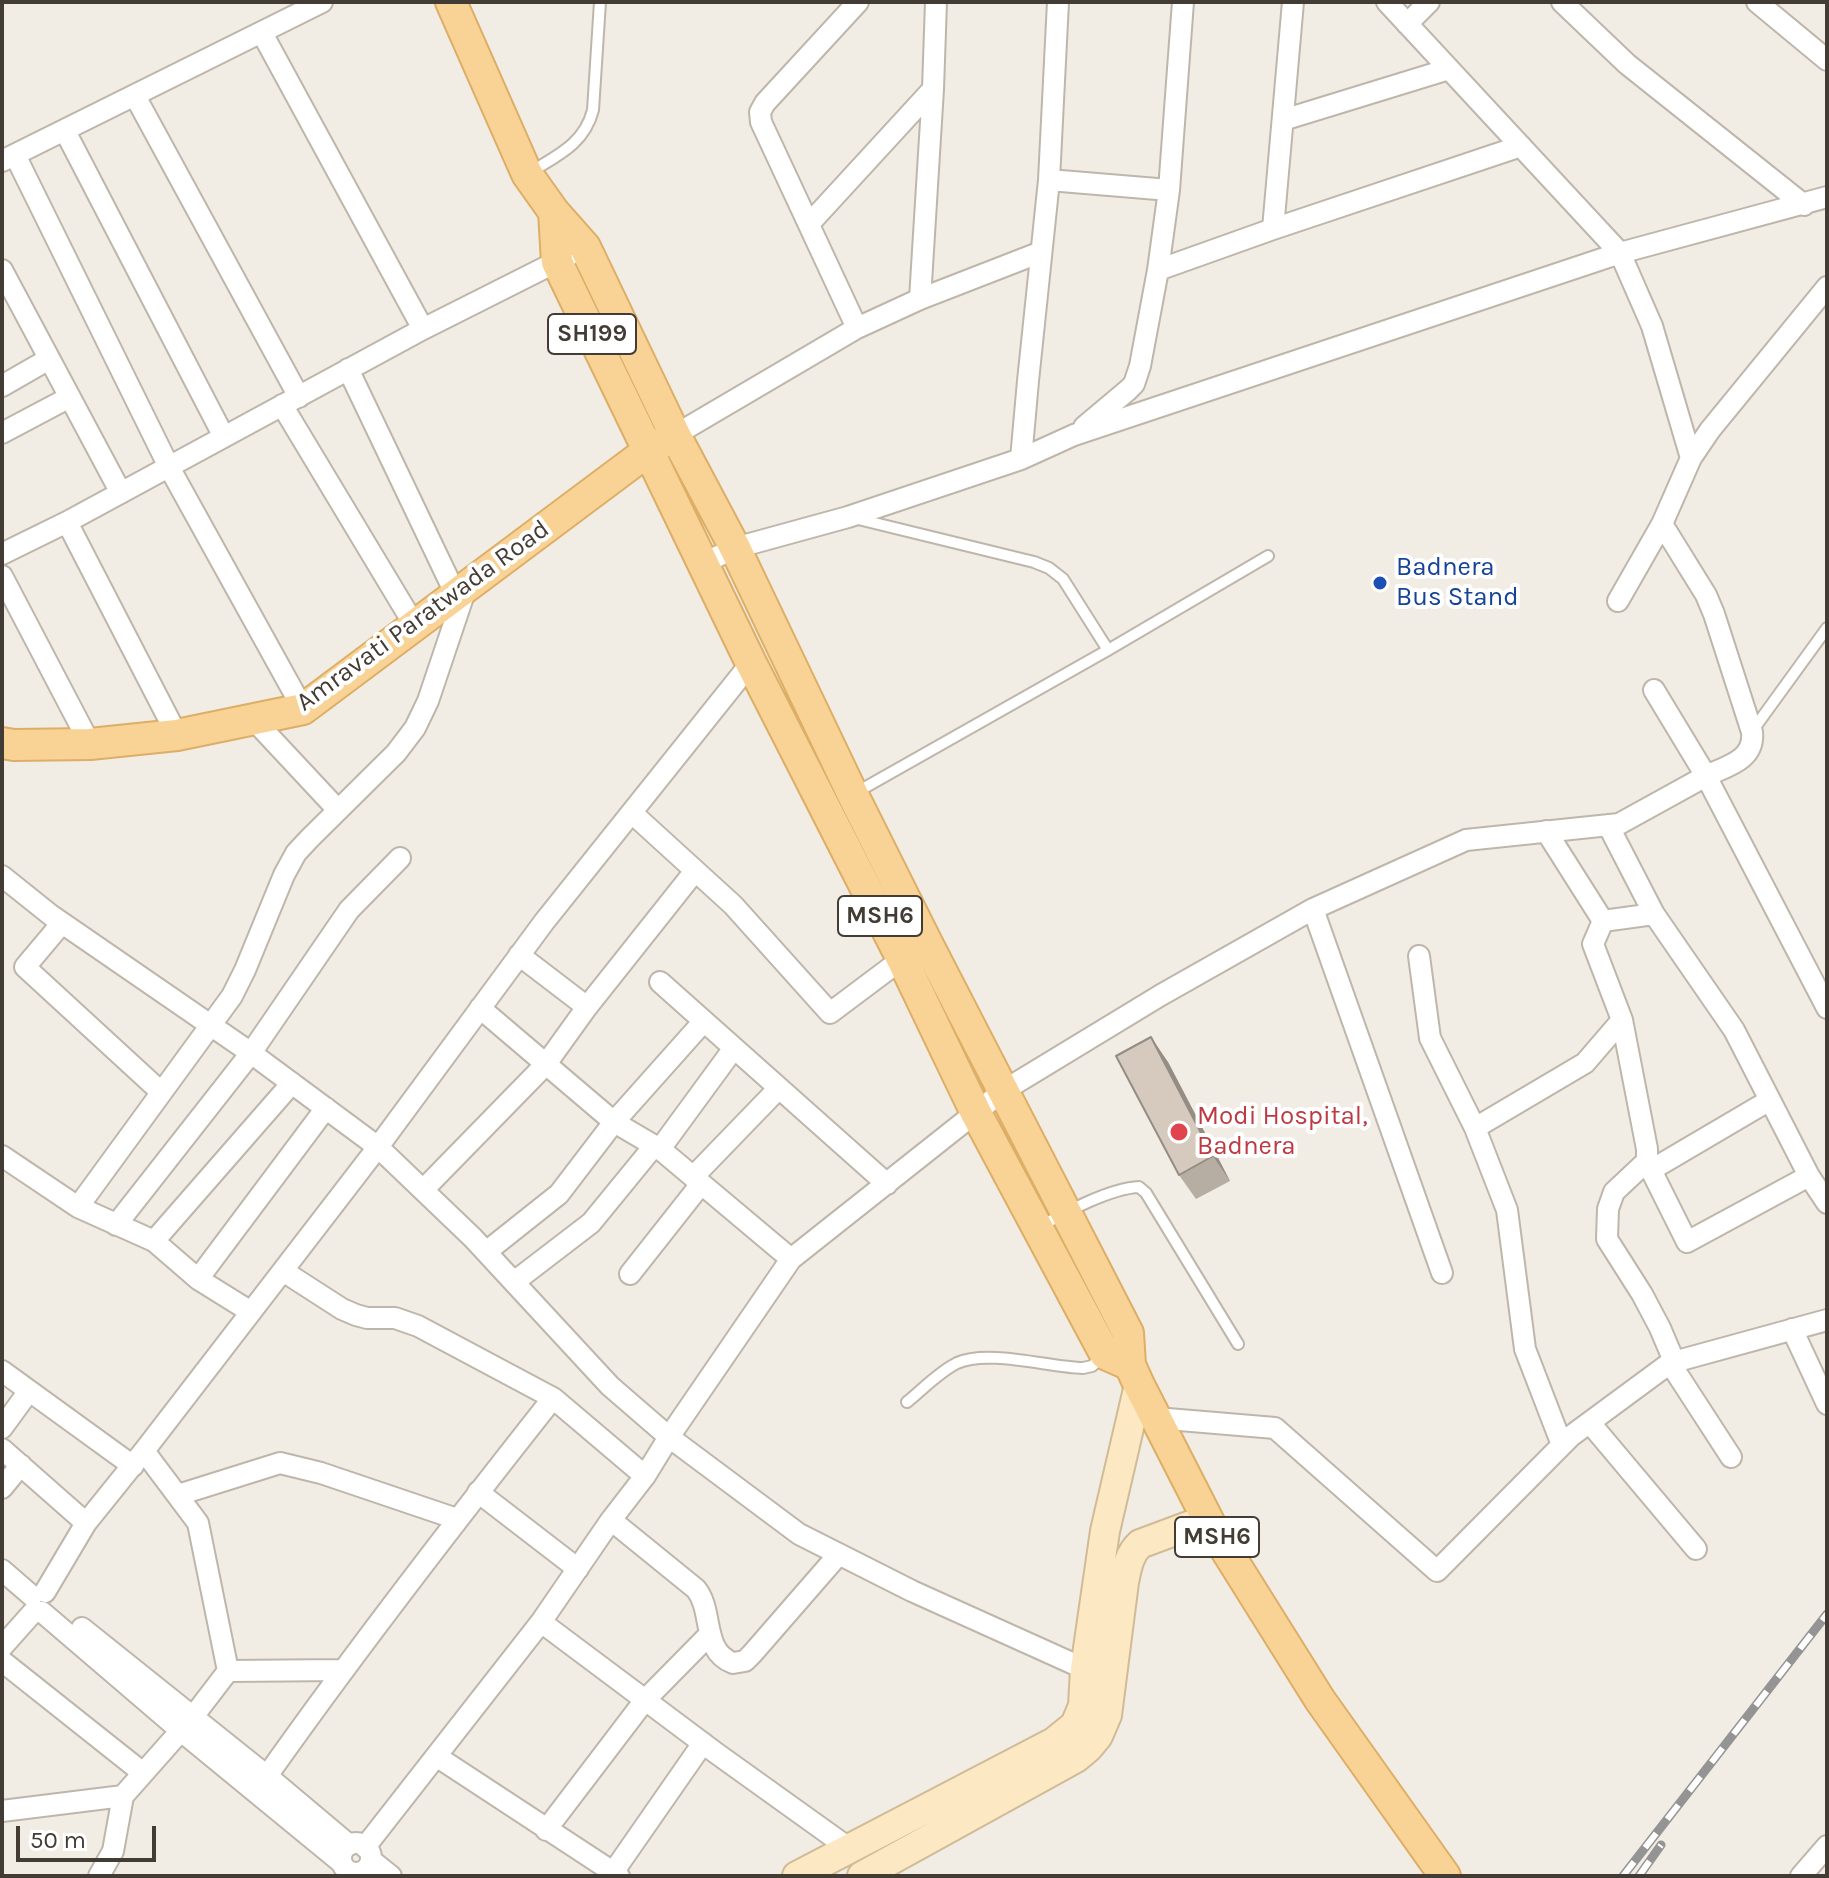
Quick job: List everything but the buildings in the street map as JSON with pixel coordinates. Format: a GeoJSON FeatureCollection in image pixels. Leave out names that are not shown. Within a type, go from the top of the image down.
{"type":"FeatureCollection","features":[{"type":"Feature","properties":{"kind":"main road","name":"SH199"},"geometry":{"type":"LineString","coordinates":[[451,2],[527,174],[554,212],[585,247],[675,435]]}},
{"type":"Feature","properties":{"kind":"main road","name":"SH199"},"geometry":{"type":"LineString","coordinates":[[554,212],[557,262],[648,451]]}},
{"type":"Feature","properties":{"kind":"main road","name":"Amravati Paratwada Road"},"geometry":{"type":"LineString","coordinates":[[2,743],[90,744],[177,735],[303,709],[648,451],[675,435]]}},
{"type":"Feature","properties":{"kind":"main road","name":"MSH6"},"geometry":{"type":"LineString","coordinates":[[675,435],[735,548],[853,795],[1128,1333],[1125,1368]]}},
{"type":"Feature","properties":{"kind":"main road","name":"MSH6"},"geometry":{"type":"LineString","coordinates":[[648,451],[976,1113],[1038,1229],[1156,1418],[1207,1519],[1320,1700],[1445,1876]]}},
{"type":"Feature","properties":{"kind":"street"},"geometry":{"type":"LineString","coordinates":[[303,709],[169,467],[8,158],[322,2]]}},
{"type":"Feature","properties":{"kind":"street"},"geometry":{"type":"LineString","coordinates":[[857,328],[761,122],[760,112],[858,2]]}},
{"type":"Feature","properties":{"kind":"street"},"geometry":{"type":"LineString","coordinates":[[920,299],[936,2]]}},
{"type":"Feature","properties":{"kind":"street"},"geometry":{"type":"LineString","coordinates":[[1021,459],[1049,180],[1058,2]]}},
{"type":"Feature","properties":{"kind":"street"},"geometry":{"type":"LineString","coordinates":[[1074,435],[1134,384],[1140,366],[1169,190],[1183,2]]}},
{"type":"Feature","properties":{"kind":"street"},"geometry":{"type":"LineString","coordinates":[[1273,229],[1293,2]]}},
{"type":"Feature","properties":{"kind":"street"},"geometry":{"type":"LineString","coordinates":[[1387,2],[1620,253],[1649,316],[1691,458]]}},
{"type":"Feature","properties":{"kind":"street"},"geometry":{"type":"LineString","coordinates":[[1407,24],[1429,2]]}},
{"type":"Feature","properties":{"kind":"street"},"geometry":{"type":"LineString","coordinates":[[1562,2],[1619,57],[1804,205]]}},
{"type":"Feature","properties":{"kind":"street"},"geometry":{"type":"LineString","coordinates":[[1757,2],[1827,60]]}},
{"type":"Feature","properties":{"kind":"street"},"geometry":{"type":"LineString","coordinates":[[262,33],[423,329]]}},
{"type":"Feature","properties":{"kind":"street"},"geometry":{"type":"LineString","coordinates":[[1283,120],[1449,69]]}},
{"type":"Feature","properties":{"kind":"street"},"geometry":{"type":"LineString","coordinates":[[809,224],[933,89]]}},
{"type":"Feature","properties":{"kind":"street"},"geometry":{"type":"LineString","coordinates":[[135,96],[290,401],[415,626]]}},
{"type":"Feature","properties":{"kind":"street"},"geometry":{"type":"LineString","coordinates":[[65,131],[224,437]]}},
{"type":"Feature","properties":{"kind":"street"},"geometry":{"type":"LineString","coordinates":[[1158,270],[1521,146]]}},
{"type":"Feature","properties":{"kind":"street"},"geometry":{"type":"LineString","coordinates":[[1049,180],[1169,190]]}},
{"type":"Feature","properties":{"kind":"street"},"geometry":{"type":"LineString","coordinates":[[704,563],[735,548],[848,517],[1021,459],[1074,435],[1620,253],[1827,197]]}},
{"type":"Feature","properties":{"kind":"street"},"geometry":{"type":"LineString","coordinates":[[2,554],[67,522],[423,329],[585,247]]}},
{"type":"Feature","properties":{"kind":"street"},"geometry":{"type":"LineString","coordinates":[[675,435],[857,328],[920,299],[1041,252]]}},
{"type":"Feature","properties":{"kind":"street"},"geometry":{"type":"LineString","coordinates":[[2,270],[121,493]]}},
{"type":"Feature","properties":{"kind":"street"},"geometry":{"type":"LineString","coordinates":[[1618,601],[1662,524],[1691,458],[1710,430],[1827,287]]}},
{"type":"Feature","properties":{"kind":"street"},"geometry":{"type":"LineString","coordinates":[[2,386],[49,359]]}},
{"type":"Feature","properties":{"kind":"street"},"geometry":{"type":"LineString","coordinates":[[78,1207],[232,996],[290,864],[302,846],[396,753],[415,728],[428,701],[461,591],[348,369]]}},
{"type":"Feature","properties":{"kind":"street"},"geometry":{"type":"LineString","coordinates":[[2,433],[70,397]]}},
{"type":"Feature","properties":{"kind":"street"},"geometry":{"type":"LineString","coordinates":[[67,522],[177,735]]}},
{"type":"Feature","properties":{"kind":"street"},"geometry":{"type":"LineString","coordinates":[[353,1863],[541,1622],[645,1476],[791,1259],[1003,1091],[1161,995],[1313,909],[1466,840],[1619,824],[1743,759],[1752,744],[1752,732],[1714,614],[1706,595],[1662,524]]}},
{"type":"Feature","properties":{"kind":"street"},"geometry":{"type":"LineString","coordinates":[[2,576],[9,608],[90,744]]}},
{"type":"Feature","properties":{"kind":"street"},"geometry":{"type":"LineString","coordinates":[[2,1647],[41,1603],[86,1523],[378,1147],[544,922],[751,663]]}},
{"type":"Feature","properties":{"kind":"street"},"geometry":{"type":"LineString","coordinates":[[1654,690],[1706,776],[1827,1008]]}},
{"type":"Feature","properties":{"kind":"street"},"geometry":{"type":"LineString","coordinates":[[253,719],[338,810]]}},
{"type":"Feature","properties":{"kind":"street"},"geometry":{"type":"LineString","coordinates":[[632,813],[733,905],[830,1013],[902,959]]}},
{"type":"Feature","properties":{"kind":"street"},"geometry":{"type":"LineString","coordinates":[[1608,825],[1654,914],[1734,1030],[1809,1176],[1827,1203]]}},
{"type":"Feature","properties":{"kind":"street"},"geometry":{"type":"LineString","coordinates":[[1546,831],[1603,921]]}},
{"type":"Feature","properties":{"kind":"street"},"geometry":{"type":"LineString","coordinates":[[116,1225],[251,1053],[349,910],[400,858]]}},
{"type":"Feature","properties":{"kind":"street"},"geometry":{"type":"LineString","coordinates":[[423,1190],[546,1064],[695,871]]}},
{"type":"Feature","properties":{"kind":"street"},"geometry":{"type":"LineString","coordinates":[[2,876],[62,923],[251,1053],[378,1147],[486,1252],[610,1386],[669,1437],[799,1534],[912,1591],[1085,1669]]}},
{"type":"Feature","properties":{"kind":"street"},"geometry":{"type":"LineString","coordinates":[[1313,909],[1442,1273]]}},
{"type":"Feature","properties":{"kind":"street"},"geometry":{"type":"LineString","coordinates":[[1603,921],[1654,914]]}},
{"type":"Feature","properties":{"kind":"street"},"geometry":{"type":"LineString","coordinates":[[1603,921],[1593,944],[1622,1020],[1649,1165],[1687,1242],[1809,1176]]}},
{"type":"Feature","properties":{"kind":"street"},"geometry":{"type":"LineString","coordinates":[[62,923],[25,967],[161,1092]]}},
{"type":"Feature","properties":{"kind":"street"},"geometry":{"type":"LineString","coordinates":[[519,955],[587,1007]]}},
{"type":"Feature","properties":{"kind":"street"},"geometry":{"type":"LineString","coordinates":[[1419,956],[1430,1038],[1475,1128],[1507,1210],[1525,1349],[1562,1445]]}},
{"type":"Feature","properties":{"kind":"street"},"geometry":{"type":"LineString","coordinates":[[660,982],[887,1184]]}},
{"type":"Feature","properties":{"kind":"street"},"geometry":{"type":"LineString","coordinates":[[480,1008],[614,1122],[657,1147],[791,1259]]}},
{"type":"Feature","properties":{"kind":"street"},"geometry":{"type":"LineString","coordinates":[[1475,1128],[1585,1063],[1622,1020]]}},
{"type":"Feature","properties":{"kind":"street"},"geometry":{"type":"LineString","coordinates":[[486,1252],[559,1194],[614,1122],[704,1021]]}},
{"type":"Feature","properties":{"kind":"street"},"geometry":{"type":"LineString","coordinates":[[514,1282],[591,1223],[657,1147],[734,1048]]}},
{"type":"Feature","properties":{"kind":"street"},"geometry":{"type":"LineString","coordinates":[[154,1241],[292,1083]]}},
{"type":"Feature","properties":{"kind":"street"},"geometry":{"type":"LineString","coordinates":[[630,1274],[697,1180],[779,1088]]}},
{"type":"Feature","properties":{"kind":"street"},"geometry":{"type":"LineString","coordinates":[[1731,1457],[1672,1362],[1660,1328],[1607,1239],[1608,1209],[1614,1192],[1649,1165],[1770,1100]]}},
{"type":"Feature","properties":{"kind":"street"},"geometry":{"type":"LineString","coordinates":[[198,1279],[326,1108]]}},
{"type":"Feature","properties":{"kind":"street"},"geometry":{"type":"LineString","coordinates":[[2,1156],[78,1207],[154,1241],[198,1279],[251,1312]]}},
{"type":"Feature","properties":{"kind":"street"},"geometry":{"type":"LineString","coordinates":[[283,1271],[342,1309],[367,1318],[395,1318],[418,1326],[553,1398],[645,1476]]}},
{"type":"Feature","properties":{"kind":"street"},"geometry":{"type":"LineString","coordinates":[[1156,1418],[1275,1428],[1437,1571],[1571,1436],[1672,1362],[1827,1320]]}},
{"type":"Feature","properties":{"kind":"street"},"geometry":{"type":"LineString","coordinates":[[1792,1329],[1827,1404]]}},
{"type":"Feature","properties":{"kind":"street"},"geometry":{"type":"LineString","coordinates":[[797,1876],[1054,1742],[1075,1725],[1083,1706],[1085,1669],[1125,1368]]}},
{"type":"Feature","properties":{"kind":"street"},"geometry":{"type":"LineString","coordinates":[[2,1371],[138,1459],[178,1495],[198,1523],[228,1671],[187,1724],[123,1796],[113,1851],[99,1876]]}},
{"type":"Feature","properties":{"kind":"street"},"geometry":{"type":"LineString","coordinates":[[2,1428],[29,1391]]}},
{"type":"Feature","properties":{"kind":"street"},"geometry":{"type":"LineString","coordinates":[[267,1776],[342,1670],[553,1398]]}},
{"type":"Feature","properties":{"kind":"street"},"geometry":{"type":"LineString","coordinates":[[1590,1423],[1696,1549]]}},
{"type":"Feature","properties":{"kind":"street"},"geometry":{"type":"LineString","coordinates":[[2,1449],[86,1523]]}},
{"type":"Feature","properties":{"kind":"street"},"geometry":{"type":"LineString","coordinates":[[178,1495],[280,1463],[321,1473],[457,1519]]}},
{"type":"Feature","properties":{"kind":"street"},"geometry":{"type":"LineString","coordinates":[[2,1488],[21,1465]]}},
{"type":"Feature","properties":{"kind":"street"},"geometry":{"type":"LineString","coordinates":[[478,1492],[578,1569]]}},
{"type":"Feature","properties":{"kind":"street"},"geometry":{"type":"LineString","coordinates":[[862,1876],[1076,1758],[1088,1748],[1098,1736],[1107,1715],[1124,1582],[1134,1550],[1140,1544],[1207,1519]]}},
{"type":"Feature","properties":{"kind":"street"},"geometry":{"type":"LineString","coordinates":[[611,1520],[702,1596],[709,1635],[720,1656],[733,1663],[745,1661],[839,1554]]}},
{"type":"Feature","properties":{"kind":"street"},"geometry":{"type":"LineString","coordinates":[[1105,1530],[1134,1550]]}},
{"type":"Feature","properties":{"kind":"street"},"geometry":{"type":"LineString","coordinates":[[2,1570],[353,1863],[391,1876]]}},
{"type":"Feature","properties":{"kind":"street"},"geometry":{"type":"LineString","coordinates":[[541,1622],[850,1849]]}},
{"type":"Feature","properties":{"kind":"street"},"geometry":{"type":"LineString","coordinates":[[546,1830],[645,1700],[709,1635]]}},
{"type":"Feature","properties":{"kind":"street"},"geometry":{"type":"LineString","coordinates":[[2,1661],[143,1773]]}},
{"type":"Feature","properties":{"kind":"street"},"geometry":{"type":"LineString","coordinates":[[228,1671],[342,1670]]}},
{"type":"Feature","properties":{"kind":"street"},"geometry":{"type":"LineString","coordinates":[[187,1724],[267,1776],[353,1863]]}},
{"type":"Feature","properties":{"kind":"street"},"geometry":{"type":"LineString","coordinates":[[436,1756],[617,1874],[703,1743]]}},
{"type":"Feature","properties":{"kind":"street"},"geometry":{"type":"LineString","coordinates":[[2,1811],[123,1796]]}},
{"type":"Feature","properties":{"kind":"street"},"geometry":{"type":"LineString","coordinates":[[1801,1876],[1827,1846]]}},
{"type":"Feature","properties":{"kind":"lane"},"geometry":{"type":"LineString","coordinates":[[527,174],[573,145],[589,123],[593,110],[600,2]]}},
{"type":"Feature","properties":{"kind":"lane"},"geometry":{"type":"LineString","coordinates":[[848,517],[1049,568],[1063,579],[1108,650]]}},
{"type":"Feature","properties":{"kind":"lane"},"geometry":{"type":"LineString","coordinates":[[825,809],[1268,556]]}},
{"type":"Feature","properties":{"kind":"lane"},"geometry":{"type":"LineString","coordinates":[[1752,732],[1827,628]]}},
{"type":"Feature","properties":{"kind":"lane"},"geometry":{"type":"LineString","coordinates":[[1038,1229],[1066,1211],[1128,1188],[1139,1187],[1146,1193],[1238,1344]]}},
{"type":"Feature","properties":{"kind":"lane"},"geometry":{"type":"LineString","coordinates":[[907,1402],[959,1362],[978,1358],[1083,1368],[1125,1368]]}},
{"type":"Feature","properties":{"kind":"railway"},"geometry":{"type":"LineString","coordinates":[[1623,1876],[1827,1614]]}},
{"type":"Feature","properties":{"kind":"railway"},"geometry":{"type":"LineString","coordinates":[[1639,1876],[1661,1845]]}},
{"type":"Feature","properties":{"kind":"place","name":"Badnera Bus Stand"},"geometry":{"type":"Point","coordinates":[1380,583]}},
{"type":"Feature","properties":{"kind":"place","name":"Modi Hospital, Badnera"},"geometry":{"type":"Point","coordinates":[1179,1132]}}]}
